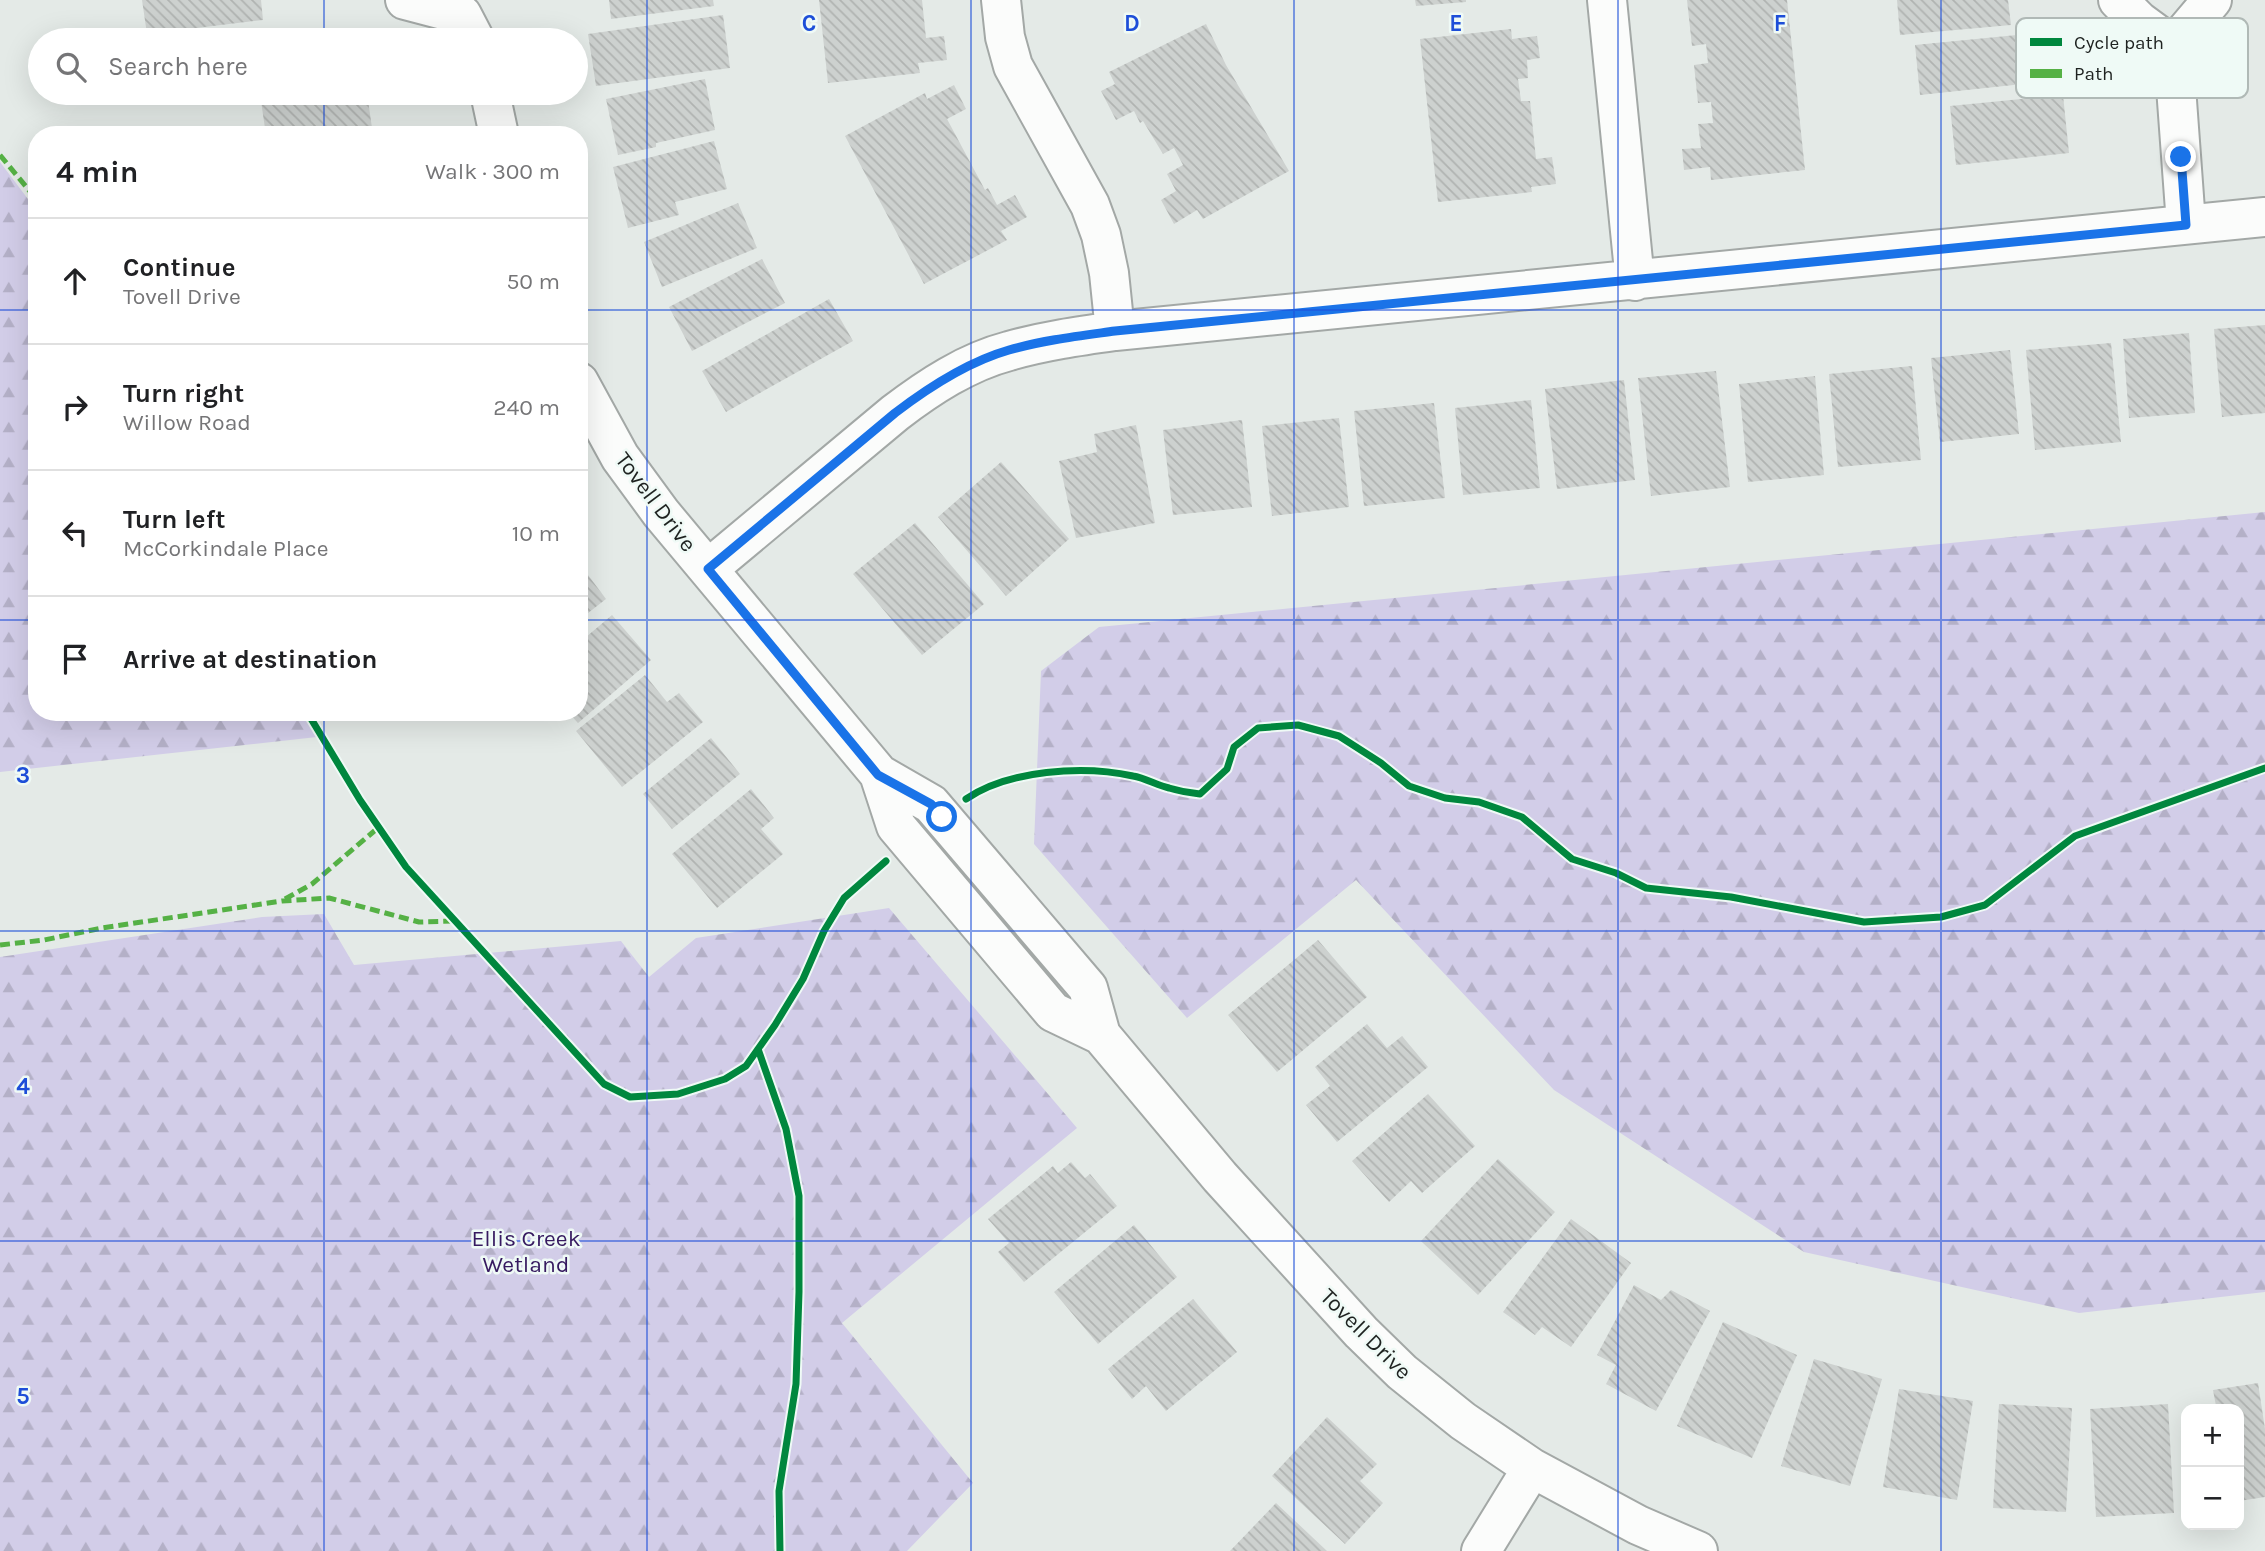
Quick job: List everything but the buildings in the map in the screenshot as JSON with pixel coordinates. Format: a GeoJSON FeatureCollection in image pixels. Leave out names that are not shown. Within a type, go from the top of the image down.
{"type":"FeatureCollection","features":[{"type":"Feature","properties":{"kind":"street"},"geometry":{"type":"LineString","coordinates":[[405,0],[469,18]]}},
{"type":"Feature","properties":{"kind":"street"},"geometry":{"type":"LineString","coordinates":[[1001,0],[1004,37],[1013,66],[1090,205],[1101,235],[1109,273],[1115,331]]}},
{"type":"Feature","properties":{"kind":"street"},"geometry":{"type":"LineString","coordinates":[[1607,0],[1635,281]]}},
{"type":"Feature","properties":{"kind":"street"},"geometry":{"type":"LineString","coordinates":[[2118,0],[2136,18]]}},
{"type":"Feature","properties":{"kind":"street"},"geometry":{"type":"LineString","coordinates":[[2197,18],[2213,0]]}},
{"type":"Feature","properties":{"kind":"street"},"geometry":{"type":"LineString","coordinates":[[2177,98],[2186,225]]}},
{"type":"Feature","properties":{"kind":"street"},"geometry":{"type":"LineString","coordinates":[[493,105],[497,126]]}},
{"type":"Feature","properties":{"kind":"street"},"geometry":{"type":"LineString","coordinates":[[708,569],[927,389],[1006,351],[1049,341],[1115,331],[2265,216]]}},
{"type":"Feature","properties":{"kind":"street","name":"Tovell Drive"},"geometry":{"type":"LineString","coordinates":[[588,398],[620,457],[661,513],[878,775],[896,826],[1053,1012],[1101,1035],[1220,1177],[1361,1332],[1402,1371],[1463,1421],[1532,1468],[1638,1525],[1698,1551]]}},
{"type":"Feature","properties":{"kind":"street"},"geometry":{"type":"LineString","coordinates":[[1482,1551],[1532,1468]]}},
{"type":"Feature","properties":{"kind":"green space"},"geometry":{"type":"Polygon","coordinates":[[[0,162],[28,199],[28,721],[319,721],[317,737],[0,772],[0,162]]]}},
{"type":"Feature","properties":{"kind":"green space"},"geometry":{"type":"Polygon","coordinates":[[[2265,512],[2265,1292],[2079,1313],[1804,1252],[1554,1090],[1356,880],[1187,1018],[1034,844],[1041,671],[1099,627],[2265,512]]]}},
{"type":"Feature","properties":{"kind":"green space","name":"Ellis Creek Wetland"},"geometry":{"type":"Polygon","coordinates":[[[889,908],[1077,1128],[842,1323],[973,1483],[907,1551],[0,1551],[0,957],[262,917],[324,914],[354,965],[621,941],[649,977],[696,938],[889,908]]]}},
{"type":"Feature","properties":{"kind":"marked path"},"geometry":{"type":"LineString","coordinates":[[0,155],[28,189]]}},
{"type":"Feature","properties":{"kind":"marked path"},"geometry":{"type":"LineString","coordinates":[[285,899],[312,884],[379,827]]}},
{"type":"Feature","properties":{"kind":"marked path"},"geometry":{"type":"LineString","coordinates":[[0,945],[282,901],[329,898],[419,922],[456,921]]}},
{"type":"Feature","properties":{"kind":"cycle path"},"geometry":{"type":"LineString","coordinates":[[312,721],[360,800],[406,867],[604,1084],[630,1097],[678,1094],[725,1079],[746,1066],[803,979],[824,931],[844,898],[886,861]]}},
{"type":"Feature","properties":{"kind":"cycle path"},"geometry":{"type":"LineString","coordinates":[[966,799],[983,789],[1024,776],[1069,771],[1133,776],[1184,792],[1200,794],[1227,769],[1234,747],[1258,728],[1298,725],[1339,736],[1381,763],[1409,786],[1445,798],[1479,802],[1522,817],[1572,859],[1616,873],[1646,888],[1731,897],[1864,922],[1941,917],[1985,905],[2075,836],[2265,768]]}},
{"type":"Feature","properties":{"kind":"cycle path"},"geometry":{"type":"LineString","coordinates":[[758,1049],[786,1129],[799,1196],[796,1384],[779,1491],[780,1551]]}},
{"type":"Feature","properties":{"kind":"route"},"geometry":{"type":"LineString","coordinates":[[942,817],[931,804],[878,775],[708,569],[895,413],[927,389],[962,370],[1006,351],[1115,331],[2186,225],[2181,157]]}}]}
